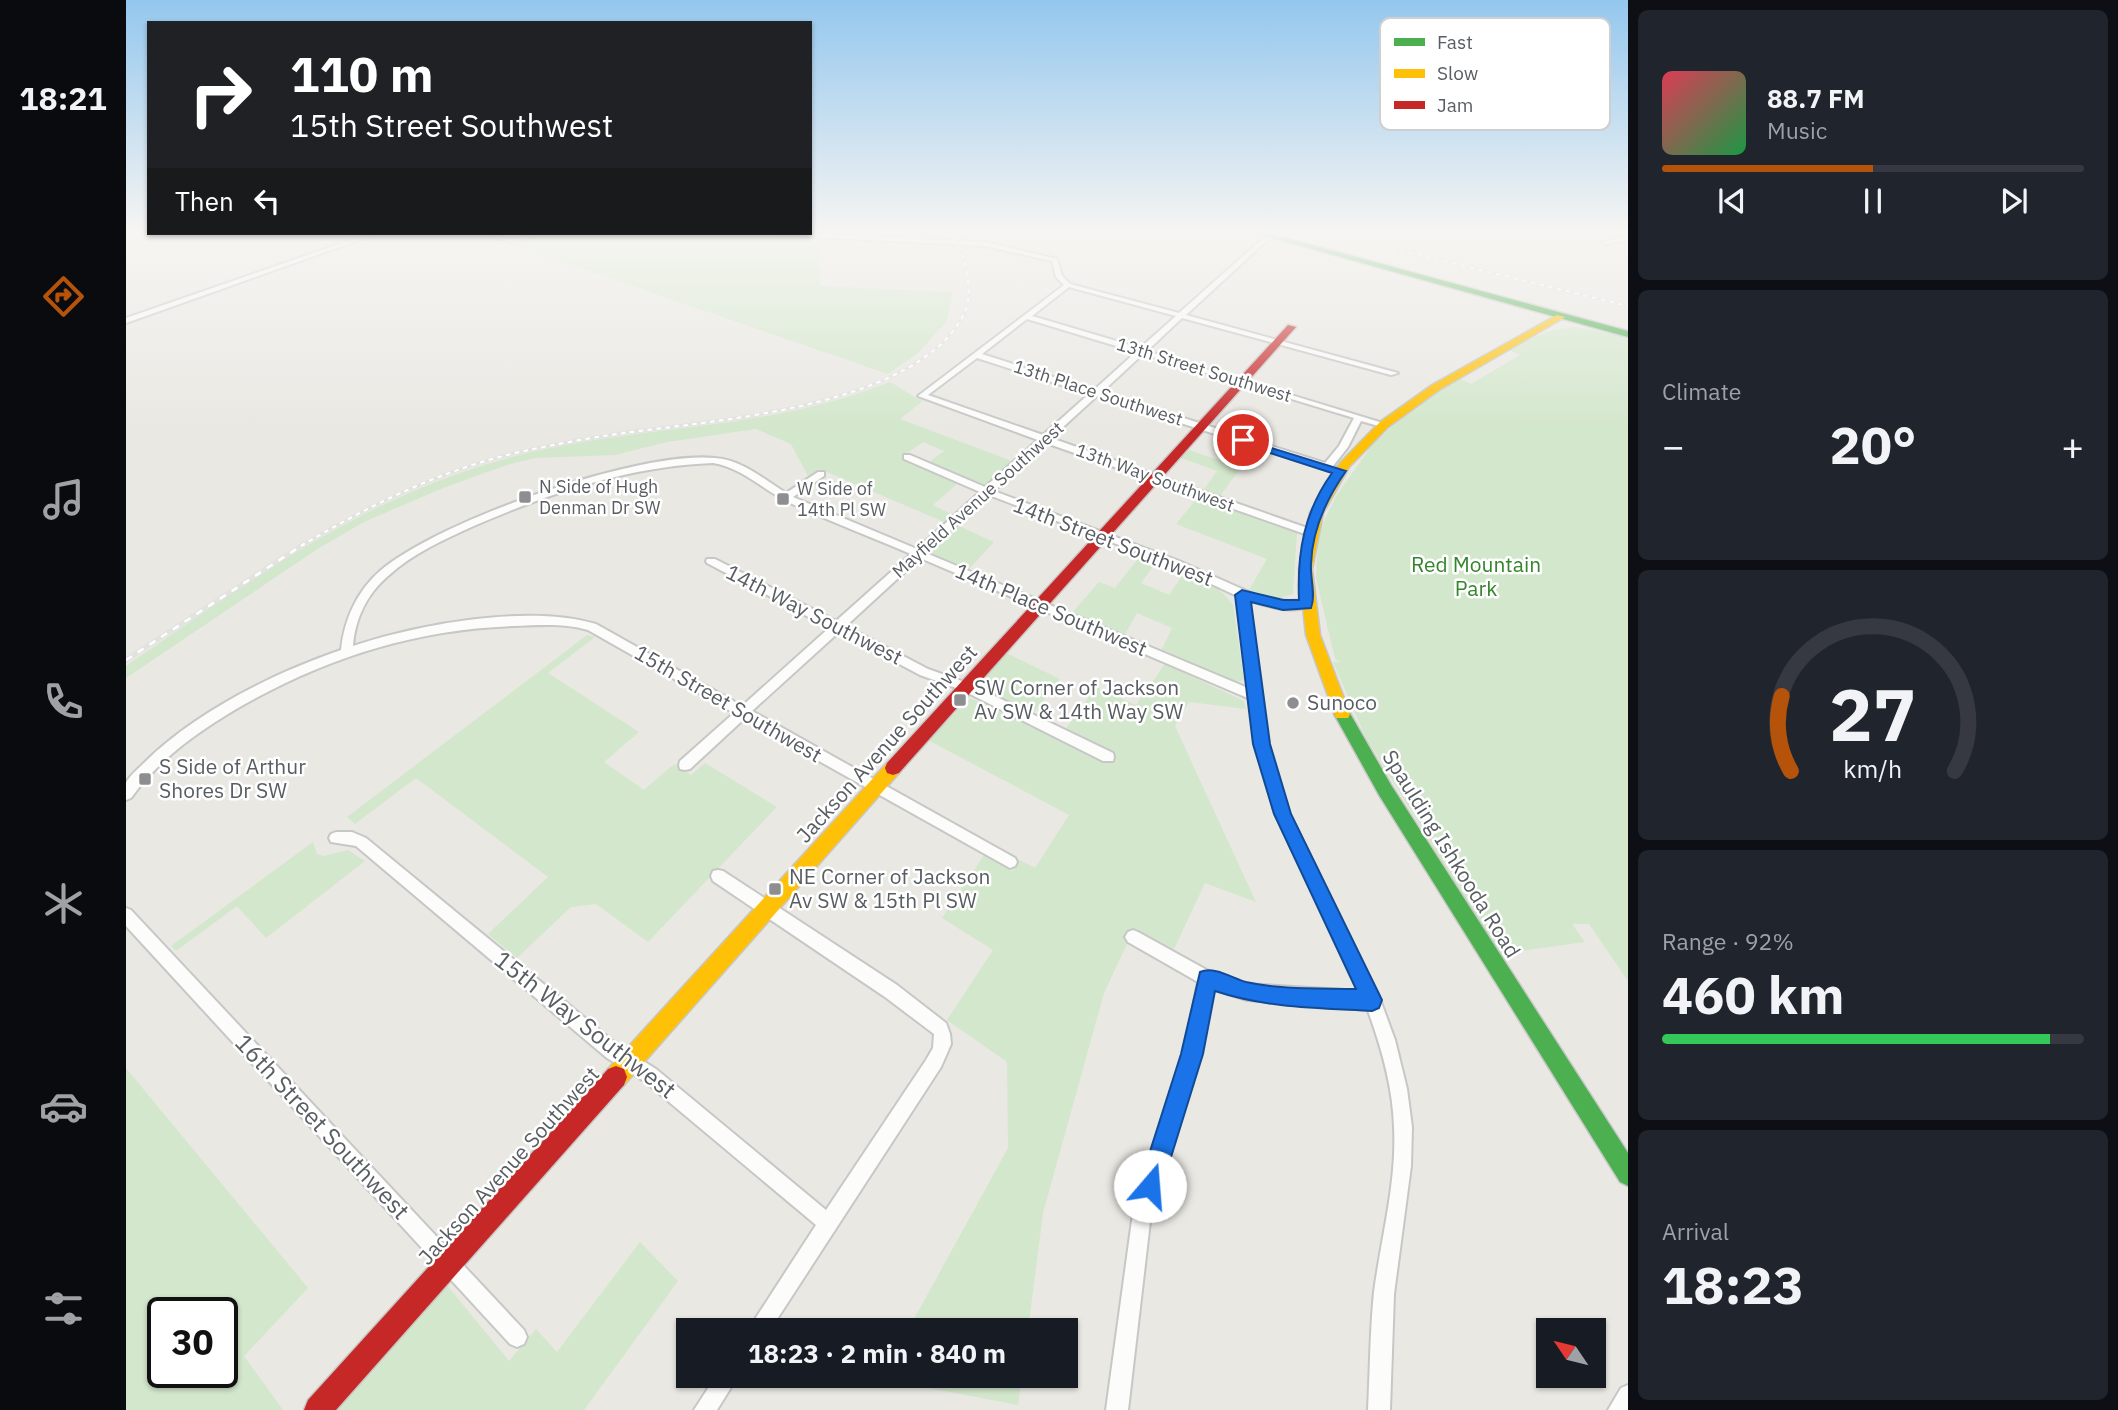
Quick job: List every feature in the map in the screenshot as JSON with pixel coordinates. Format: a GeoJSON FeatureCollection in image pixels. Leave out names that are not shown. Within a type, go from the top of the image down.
{"type":"FeatureCollection","features":[{"type":"Feature","properties":{"kind":"street"},"geometry":{"type":"LineString","coordinates":[[126,321],[195,297]]}},
{"type":"Feature","properties":{"kind":"street"},"geometry":{"type":"LineString","coordinates":[[977,355],[1053,297]]}},
{"type":"Feature","properties":{"kind":"street"},"geometry":{"type":"LineString","coordinates":[[1111,297],[1394,373]]}},
{"type":"Feature","properties":{"kind":"street","name":"Mayfield Avenue Southwest"},"geometry":{"type":"LineString","coordinates":[[685,765],[1202,297]]}},
{"type":"Feature","properties":{"kind":"street"},"geometry":{"type":"LineString","coordinates":[[1483,297],[1520,307],[1552,321],[1628,334]]}},
{"type":"Feature","properties":{"kind":"street","name":"13th Street Southwest"},"geometry":{"type":"LineString","coordinates":[[1027,317],[1382,424]]}},
{"type":"Feature","properties":{"kind":"street"},"geometry":{"type":"LineString","coordinates":[[1382,424],[1411,401],[1490,353],[1552,321]]}},
{"type":"Feature","properties":{"kind":"street","name":"Jackson Avenue Southwest"},"geometry":{"type":"LineString","coordinates":[[318,1410],[1239,382],[1292,327]]}},
{"type":"Feature","properties":{"kind":"street","name":"13th Place Southwest"},"geometry":{"type":"LineString","coordinates":[[977,355],[1333,469]]}},
{"type":"Feature","properties":{"kind":"street","name":"13th Way Southwest"},"geometry":{"type":"LineString","coordinates":[[977,355],[922,396],[1309,532]]}},
{"type":"Feature","properties":{"kind":"street"},"geometry":{"type":"LineString","coordinates":[[1333,469],[1359,417]]}},
{"type":"Feature","properties":{"kind":"street","name":"Spaulding Ishkooda Road"},"geometry":{"type":"LineString","coordinates":[[1382,424],[1333,469],[1309,532],[1304,563],[1306,604],[1320,661],[1340,712],[1387,792],[1628,1174]]}},
{"type":"Feature","properties":{"kind":"street","name":"14th Street Southwest"},"geometry":{"type":"LineString","coordinates":[[907,457],[987,492],[1199,573],[1242,595],[1283,605],[1306,604]]}},
{"type":"Feature","properties":{"kind":"street","name":"14th Place Southwest"},"geometry":{"type":"LineString","coordinates":[[346,652],[351,617],[370,587],[400,559],[440,537],[553,494],[655,466],[696,459],[738,465],[752,471],[786,497],[1253,695]]}},
{"type":"Feature","properties":{"kind":"street"},"geometry":{"type":"LineString","coordinates":[[786,497],[821,474]]}},
{"type":"Feature","properties":{"kind":"street","name":"14th Way Southwest"},"geometry":{"type":"LineString","coordinates":[[711,561],[839,625],[924,672],[965,687],[1108,757]]}},
{"type":"Feature","properties":{"kind":"street"},"geometry":{"type":"LineString","coordinates":[[1242,595],[1253,695],[1262,744],[1282,814],[1372,1000],[1387,1040],[1403,1127],[1399,1198],[1384,1294],[1379,1410]]}},
{"type":"Feature","properties":{"kind":"street","name":"15th Street Southwest"},"geometry":{"type":"LineString","coordinates":[[346,652],[411,633],[471,624],[557,621],[592,626],[1010,862]]}},
{"type":"Feature","properties":{"kind":"street"},"geometry":{"type":"LineString","coordinates":[[126,794],[150,765],[205,722],[283,678],[346,652]]}},
{"type":"Feature","properties":{"kind":"street","name":"15th Way Southwest"},"geometry":{"type":"LineString","coordinates":[[336,838],[360,842],[630,1063],[650,1075],[829,1224]]}},
{"type":"Feature","properties":{"kind":"street"},"geometry":{"type":"LineString","coordinates":[[718,876],[900,998],[940,1029],[944,1036],[942,1049],[932,1066],[766,1318]]}},
{"type":"Feature","properties":{"kind":"street","name":"16th Street Southwest"},"geometry":{"type":"LineString","coordinates":[[126,915],[517,1337]]}},
{"type":"Feature","properties":{"kind":"street"},"geometry":{"type":"LineString","coordinates":[[1133,937],[1207,979],[1247,992],[1273,996],[1372,1000]]}},
{"type":"Feature","properties":{"kind":"street"},"geometry":{"type":"LineString","coordinates":[[1117,1410],[1142,1213],[1192,1054],[1207,979]]}},
{"type":"Feature","properties":{"kind":"street"},"geometry":{"type":"LineString","coordinates":[[705,1410],[720,1388]]}},
{"type":"Feature","properties":{"kind":"street"},"geometry":{"type":"LineString","coordinates":[[1619,1410],[1628,1395]]}},
{"type":"Feature","properties":{"kind":"green space"},"geometry":{"type":"Polygon","coordinates":[[[664,297],[952,297],[947,321],[918,353],[888,374],[664,297]]]}},
{"type":"Feature","properties":{"kind":"green space","name":"Red Mountain Park"},"geometry":{"type":"Polygon","coordinates":[[[1574,327],[1628,336],[1628,981],[1589,924],[1572,924],[1585,942],[1499,954],[1365,736],[1333,662],[1341,662],[1335,659],[1316,578],[1318,534],[1335,498],[1372,445],[1415,405],[1460,378],[1471,384],[1520,355],[1507,349],[1549,331],[1574,327]]]}},
{"type":"Feature","properties":{"kind":"green space"},"geometry":{"type":"Polygon","coordinates":[[[889,382],[923,401],[900,419],[1012,461],[985,486],[927,464],[944,451],[923,442],[902,457],[957,484],[933,505],[953,515],[944,522],[820,469],[808,476],[791,444],[756,429],[667,442],[615,455],[534,458],[443,488],[364,522],[319,548],[126,678],[126,666],[272,567],[320,538],[423,487],[478,467],[536,451],[803,409],[889,382]]]}},
{"type":"Feature","properties":{"kind":"green space"},"geometry":{"type":"Polygon","coordinates":[[[1240,442],[1256,447],[1220,496],[1203,491],[1217,471],[1181,458],[1189,450],[1225,462],[1240,442]]]}},
{"type":"Feature","properties":{"kind":"green space"},"geometry":{"type":"Polygon","coordinates":[[[1198,497],[1297,533],[1293,594],[1276,599],[1249,590],[1267,559],[1176,524],[1198,497]]]}},
{"type":"Feature","properties":{"kind":"green space"},"geometry":{"type":"Polygon","coordinates":[[[959,526],[994,542],[968,570],[936,557],[931,551],[959,526]]]}},
{"type":"Feature","properties":{"kind":"green space"},"geometry":{"type":"Polygon","coordinates":[[[1141,555],[1157,561],[1141,583],[1169,595],[1185,572],[1212,585],[1233,605],[1244,680],[1235,682],[1161,651],[1172,628],[1137,613],[1124,636],[1071,614],[1099,582],[1115,588],[1141,555]]]}},
{"type":"Feature","properties":{"kind":"green space"},"geometry":{"type":"Polygon","coordinates":[[[587,635],[595,637],[548,673],[639,732],[604,762],[644,790],[674,764],[691,775],[705,763],[777,807],[648,942],[596,904],[571,907],[517,958],[488,934],[548,877],[416,778],[355,824],[347,817],[587,635]]]}},
{"type":"Feature","properties":{"kind":"green space"},"geometry":{"type":"Polygon","coordinates":[[[1006,653],[1060,679],[1032,715],[982,689],[979,684],[1006,653]]]}},
{"type":"Feature","properties":{"kind":"green space"},"geometry":{"type":"Polygon","coordinates":[[[1165,664],[1244,701],[1246,709],[1189,702],[1175,726],[1256,902],[1205,883],[1174,949],[1134,929],[1104,993],[1043,1213],[1030,1318],[915,1318],[1008,1148],[1007,1062],[947,1020],[993,950],[942,918],[984,855],[1012,871],[1020,860],[1035,868],[1069,815],[928,740],[970,698],[1058,739],[1096,687],[1136,705],[1165,664]]]}},
{"type":"Feature","properties":{"kind":"green space"},"geometry":{"type":"Polygon","coordinates":[[[313,842],[317,854],[324,856],[348,850],[365,861],[266,938],[237,906],[176,951],[171,946],[313,842]]]}},
{"type":"Feature","properties":{"kind":"green space"},"geometry":{"type":"Polygon","coordinates":[[[126,1068],[308,1288],[244,1356],[283,1410],[126,1410],[126,1068]]]}},
{"type":"Feature","properties":{"kind":"green space"},"geometry":{"type":"Polygon","coordinates":[[[640,1242],[678,1281],[584,1410],[336,1410],[446,1284],[509,1361],[536,1329],[557,1352],[640,1242]]]}},
{"type":"Feature","properties":{"kind":"green space"},"geometry":{"type":"Polygon","coordinates":[[[928,1388],[1020,1388],[1018,1405],[928,1388]]]}},
{"type":"Feature","properties":{"kind":"railway"},"geometry":{"type":"LineString","coordinates":[[301,546],[405,491],[459,470],[515,453],[583,439],[760,414],[811,404],[860,389],[904,370],[940,345],[964,314],[968,297]]}},
{"type":"Feature","properties":{"kind":"railway"},"geometry":{"type":"LineString","coordinates":[[1590,297],[1628,306]]}},
{"type":"Feature","properties":{"kind":"railway"},"geometry":{"type":"LineString","coordinates":[[126,660],[304,544]]}},
{"type":"Feature","properties":{"kind":"traffic: fast"},"geometry":{"type":"LineString","coordinates":[[1492,297],[1628,334]]}},
{"type":"Feature","properties":{"kind":"traffic: fast"},"geometry":{"type":"LineString","coordinates":[[1342,714],[1385,790],[1628,1174]]}},
{"type":"Feature","properties":{"kind":"traffic: slow"},"geometry":{"type":"LineString","coordinates":[[1342,714],[1313,635],[1305,569],[1317,513],[1344,466],[1384,424],[1436,387],[1560,317]]}},
{"type":"Feature","properties":{"kind":"traffic: slow"},"geometry":{"type":"LineString","coordinates":[[616,1077],[893,768]]}},
{"type":"Feature","properties":{"kind":"traffic: jam"},"geometry":{"type":"LineString","coordinates":[[893,768],[1291,327]]}},
{"type":"Feature","properties":{"kind":"traffic: jam"},"geometry":{"type":"LineString","coordinates":[[318,1410],[616,1077]]}},
{"type":"Feature","properties":{"kind":"place","name":"N Side of Hugh Denman Dr SW"},"geometry":{"type":"Point","coordinates":[525,497]}},
{"type":"Feature","properties":{"kind":"place","name":"W Side of 14th Pl SW"},"geometry":{"type":"Point","coordinates":[783,499]}},
{"type":"Feature","properties":{"kind":"place","name":"SW Corner of Jackson Av SW & 14th Way SW"},"geometry":{"type":"Point","coordinates":[960,700]}},
{"type":"Feature","properties":{"kind":"place","name":"Sunoco"},"geometry":{"type":"Point","coordinates":[1293,703]}},
{"type":"Feature","properties":{"kind":"place","name":"S Side of Arthur Shores Dr SW"},"geometry":{"type":"Point","coordinates":[145,779]}},
{"type":"Feature","properties":{"kind":"place","name":"NE Corner of Jackson Av SW & 15th Pl SW"},"geometry":{"type":"Point","coordinates":[775,889]}},
{"type":"Feature","properties":{"kind":"route"},"geometry":{"type":"LineString","coordinates":[[1150,1186],[1192,1054],[1207,979],[1247,992],[1273,996],[1372,1000],[1282,814],[1262,744],[1253,695],[1242,595],[1283,605],[1306,604],[1304,563],[1309,532],[1323,495],[1339,471],[1243,440]]}}]}
